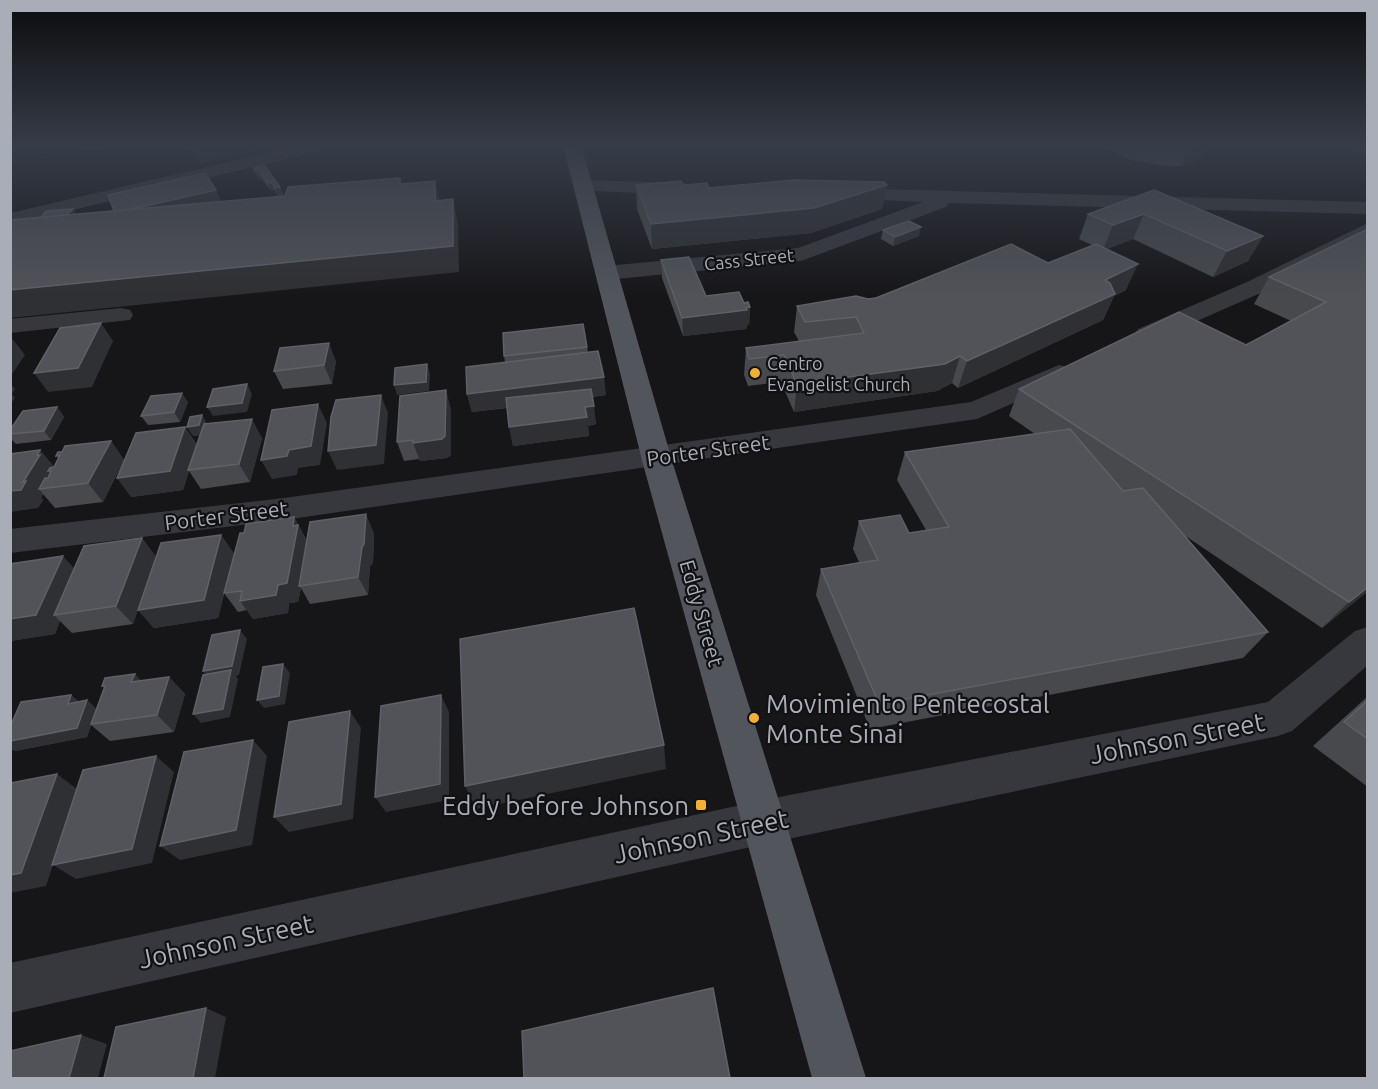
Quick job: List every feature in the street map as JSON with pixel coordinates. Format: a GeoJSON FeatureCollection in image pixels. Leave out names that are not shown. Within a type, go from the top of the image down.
{"type":"FeatureCollection","features":[{"type":"Feature","properties":{"kind":"main road","name":"Eddy Street"},"geometry":{"type":"LineString","coordinates":[[586,196],[694,585],[839,1078]]}},
{"type":"Feature","properties":{"kind":"street"},"geometry":{"type":"LineString","coordinates":[[10,219],[109,196]]}},
{"type":"Feature","properties":{"kind":"street"},"geometry":{"type":"LineString","coordinates":[[917,196],[1368,208]]}},
{"type":"Feature","properties":{"kind":"street","name":"Cass Street"},"geometry":{"type":"LineString","coordinates":[[606,273],[801,254],[955,197]]}},
{"type":"Feature","properties":{"kind":"street"},"geometry":{"type":"LineString","coordinates":[[10,242],[32,214]]}},
{"type":"Feature","properties":{"kind":"street"},"geometry":{"type":"LineString","coordinates":[[1127,343],[1256,286],[1368,229]]}},
{"type":"Feature","properties":{"kind":"street"},"geometry":{"type":"LineString","coordinates":[[10,326],[121,315]]}},
{"type":"Feature","properties":{"kind":"street","name":"Porter Street"},"geometry":{"type":"LineString","coordinates":[[10,541],[284,509],[977,410],[1084,362]]}},
{"type":"Feature","properties":{"kind":"street","name":"Johnson Street"},"geometry":{"type":"LineString","coordinates":[[10,988],[764,822],[1278,718],[1368,642]]}},
{"type":"Feature","properties":{"kind":"building"},"geometry":{"type":"Polygon","coordinates":[[[108,196],[190,196],[132,209],[114,211],[108,196]]]}},
{"type":"Feature","properties":{"kind":"building"},"geometry":{"type":"Polygon","coordinates":[[[285,196],[435,196],[435,201],[453,199],[453,246],[10,290],[10,220],[285,196]]]}},
{"type":"Feature","properties":{"kind":"building"},"geometry":{"type":"Polygon","coordinates":[[[640,196],[853,196],[814,208],[651,224],[640,196]]]}},
{"type":"Feature","properties":{"kind":"building"},"geometry":{"type":"Polygon","coordinates":[[[1138,196],[1168,196],[1263,236],[1227,251],[1144,214],[1113,225],[1088,214],[1138,196]]]}},
{"type":"Feature","properties":{"kind":"building"},"geometry":{"type":"Polygon","coordinates":[[[73,209],[67,215],[42,217],[46,211],[73,209]]]}},
{"type":"Feature","properties":{"kind":"building"},"geometry":{"type":"Polygon","coordinates":[[[909,221],[921,227],[895,237],[883,230],[909,221]]]}},
{"type":"Feature","properties":{"kind":"building"},"geometry":{"type":"Polygon","coordinates":[[[1368,229],[1368,587],[1349,602],[1019,389],[1179,312],[1246,345],[1326,302],[1269,277],[1368,229]]]}},
{"type":"Feature","properties":{"kind":"building"},"geometry":{"type":"Polygon","coordinates":[[[1011,244],[1048,263],[1096,244],[1138,264],[1105,280],[1110,283],[1115,294],[967,361],[960,356],[945,364],[797,384],[784,355],[749,359],[746,348],[864,333],[856,317],[805,322],[797,306],[856,296],[876,298],[1011,244]]]}},
{"type":"Feature","properties":{"kind":"building"},"geometry":{"type":"Polygon","coordinates":[[[689,257],[706,296],[739,292],[744,303],[748,302],[750,307],[746,308],[747,310],[682,318],[661,260],[689,257]]]}},
{"type":"Feature","properties":{"kind":"building"},"geometry":{"type":"Polygon","coordinates":[[[101,323],[78,368],[34,373],[60,328],[101,323]]]}},
{"type":"Feature","properties":{"kind":"building"},"geometry":{"type":"Polygon","coordinates":[[[583,324],[587,347],[504,356],[503,333],[583,324]]]}},
{"type":"Feature","properties":{"kind":"building"},"geometry":{"type":"Polygon","coordinates":[[[329,343],[324,365],[274,371],[280,348],[329,343]]]}},
{"type":"Feature","properties":{"kind":"building"},"geometry":{"type":"Polygon","coordinates":[[[598,351],[604,377],[467,394],[466,367],[598,351]]]}},
{"type":"Feature","properties":{"kind":"building"},"geometry":{"type":"Polygon","coordinates":[[[427,364],[426,382],[394,385],[395,368],[427,364]]]}},
{"type":"Feature","properties":{"kind":"building"},"geometry":{"type":"Polygon","coordinates":[[[247,384],[242,403],[207,407],[213,389],[247,384]]]}},
{"type":"Feature","properties":{"kind":"building"},"geometry":{"type":"Polygon","coordinates":[[[591,389],[594,406],[585,407],[587,417],[509,427],[506,398],[591,389]]]}},
{"type":"Feature","properties":{"kind":"building"},"geometry":{"type":"Polygon","coordinates":[[[446,390],[445,436],[442,439],[413,443],[413,440],[397,442],[400,396],[446,390]]]}},
{"type":"Feature","properties":{"kind":"building"},"geometry":{"type":"Polygon","coordinates":[[[182,393],[174,412],[141,416],[151,396],[182,393]]]}},
{"type":"Feature","properties":{"kind":"building"},"geometry":{"type":"Polygon","coordinates":[[[381,395],[376,445],[328,451],[331,417],[336,400],[381,395]]]}},
{"type":"Feature","properties":{"kind":"building"},"geometry":{"type":"Polygon","coordinates":[[[318,404],[311,446],[289,450],[287,456],[261,460],[272,410],[318,404]]]}},
{"type":"Feature","properties":{"kind":"building"},"geometry":{"type":"Polygon","coordinates":[[[57,407],[44,431],[10,434],[10,430],[23,411],[57,407]]]}},
{"type":"Feature","properties":{"kind":"building"},"geometry":{"type":"Polygon","coordinates":[[[202,415],[199,425],[187,427],[190,417],[202,415]]]}},
{"type":"Feature","properties":{"kind":"building"},"geometry":{"type":"Polygon","coordinates":[[[252,419],[239,464],[188,470],[204,424],[252,419]]]}},
{"type":"Feature","properties":{"kind":"building"},"geometry":{"type":"Polygon","coordinates":[[[185,427],[170,471],[117,478],[136,433],[185,427]]]}},
{"type":"Feature","properties":{"kind":"building"},"geometry":{"type":"Polygon","coordinates":[[[1070,429],[1123,491],[1143,488],[1268,632],[879,704],[821,569],[878,560],[859,521],[900,515],[909,533],[949,527],[905,452],[1070,429]]]}},
{"type":"Feature","properties":{"kind":"building"},"geometry":{"type":"Polygon","coordinates":[[[111,441],[88,483],[39,489],[45,478],[48,478],[50,468],[54,467],[60,455],[56,456],[58,452],[62,452],[65,446],[111,441]]]}},
{"type":"Feature","properties":{"kind":"building"},"geometry":{"type":"Polygon","coordinates":[[[40,450],[37,455],[40,455],[23,482],[26,481],[21,490],[10,491],[10,454],[40,450]]]}},
{"type":"Feature","properties":{"kind":"building"},"geometry":{"type":"Polygon","coordinates":[[[366,514],[358,577],[299,586],[310,522],[366,514]]]}},
{"type":"Feature","properties":{"kind":"building"},"geometry":{"type":"Polygon","coordinates":[[[294,517],[293,526],[298,525],[287,583],[278,585],[276,595],[240,601],[242,591],[224,593],[240,533],[244,533],[246,524],[294,517]]]}},
{"type":"Feature","properties":{"kind":"building"},"geometry":{"type":"Polygon","coordinates":[[[221,535],[204,600],[138,610],[161,543],[221,535]]]}},
{"type":"Feature","properties":{"kind":"building"},"geometry":{"type":"Polygon","coordinates":[[[142,538],[116,606],[54,615],[84,546],[142,538]]]}},
{"type":"Feature","properties":{"kind":"building"},"geometry":{"type":"Polygon","coordinates":[[[63,556],[36,615],[10,619],[10,564],[63,556]]]}},
{"type":"Feature","properties":{"kind":"building"},"geometry":{"type":"Polygon","coordinates":[[[634,608],[664,745],[465,786],[460,639],[634,608]]]}},
{"type":"Feature","properties":{"kind":"building"},"geometry":{"type":"Polygon","coordinates":[[[240,630],[232,666],[203,671],[212,635],[240,630]]]}},
{"type":"Feature","properties":{"kind":"building"},"geometry":{"type":"Polygon","coordinates":[[[283,664],[279,696],[257,700],[263,667],[283,664]]]}},
{"type":"Feature","properties":{"kind":"building"},"geometry":{"type":"Polygon","coordinates":[[[231,670],[223,709],[193,714],[203,675],[231,670]]]}},
{"type":"Feature","properties":{"kind":"building"},"geometry":{"type":"Polygon","coordinates":[[[135,674],[131,682],[169,677],[157,715],[91,724],[105,686],[102,686],[105,678],[135,674]]]}},
{"type":"Feature","properties":{"kind":"building"},"geometry":{"type":"Polygon","coordinates":[[[71,695],[68,704],[87,700],[77,728],[10,741],[10,727],[21,702],[71,695]]]}},
{"type":"Feature","properties":{"kind":"building"},"geometry":{"type":"Polygon","coordinates":[[[441,695],[440,784],[375,797],[381,706],[441,695]]]}},
{"type":"Feature","properties":{"kind":"building"},"geometry":{"type":"Polygon","coordinates":[[[1368,700],[1368,739],[1344,722],[1368,700]]]}},
{"type":"Feature","properties":{"kind":"building"},"geometry":{"type":"Polygon","coordinates":[[[350,711],[341,804],[274,817],[289,722],[350,711]]]}},
{"type":"Feature","properties":{"kind":"building"},"geometry":{"type":"Polygon","coordinates":[[[253,740],[236,830],[160,846],[184,752],[253,740]]]}},
{"type":"Feature","properties":{"kind":"building"},"geometry":{"type":"Polygon","coordinates":[[[156,756],[132,849],[52,865],[83,770],[156,756]]]}},
{"type":"Feature","properties":{"kind":"building"},"geometry":{"type":"Polygon","coordinates":[[[57,774],[21,873],[10,875],[10,783],[57,774]]]}},
{"type":"Feature","properties":{"kind":"building"},"geometry":{"type":"Polygon","coordinates":[[[713,988],[730,1078],[524,1078],[522,1031],[713,988]]]}},
{"type":"Feature","properties":{"kind":"building"},"geometry":{"type":"Polygon","coordinates":[[[206,1008],[193,1078],[104,1078],[116,1027],[206,1008]]]}},
{"type":"Feature","properties":{"kind":"building"},"geometry":{"type":"Polygon","coordinates":[[[81,1035],[69,1078],[10,1078],[10,1051],[81,1035]]]}},
{"type":"Feature","properties":{"kind":"place","name":"Centro Evangelist Church"},"geometry":{"type":"Point","coordinates":[755,373]}},
{"type":"Feature","properties":{"kind":"place","name":"Movimiento Pentecostal Monte Sinai"},"geometry":{"type":"Point","coordinates":[754,718]}},
{"type":"Feature","properties":{"kind":"place","name":"Eddy before Johnson"},"geometry":{"type":"Point","coordinates":[701,805]}}]}
